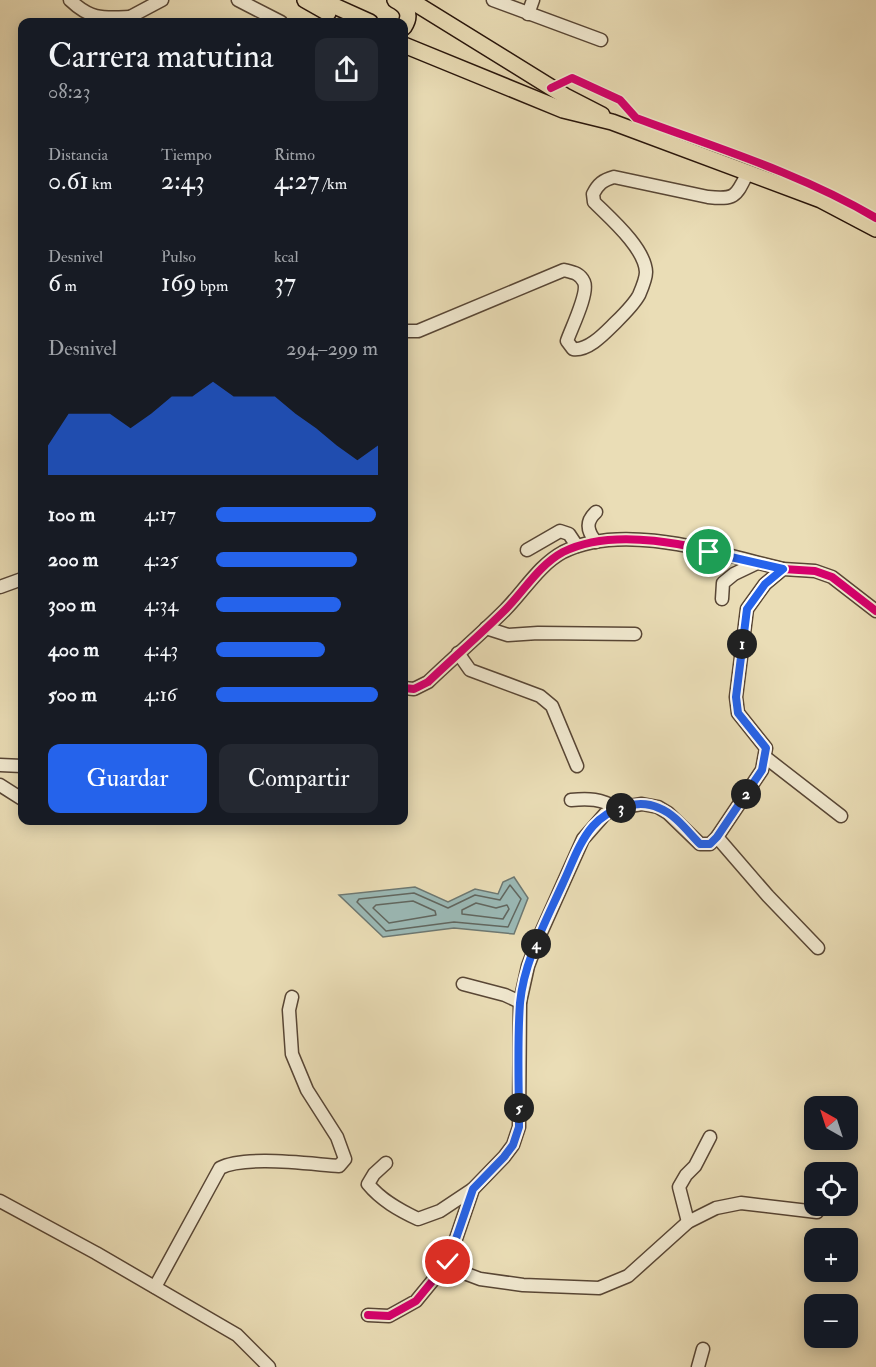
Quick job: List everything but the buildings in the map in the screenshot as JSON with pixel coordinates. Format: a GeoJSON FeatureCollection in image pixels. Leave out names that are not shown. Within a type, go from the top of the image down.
{"type":"FeatureCollection","features":[{"type":"Feature","properties":{"kind":"main road"},"geometry":{"type":"LineString","coordinates":[[305,0],[341,18]]}},
{"type":"Feature","properties":{"kind":"main road"},"geometry":{"type":"LineString","coordinates":[[321,0],[361,18]]}},
{"type":"Feature","properties":{"kind":"main road"},"geometry":{"type":"LineString","coordinates":[[395,0],[404,5],[408,18]]}},
{"type":"Feature","properties":{"kind":"main road"},"geometry":{"type":"LineString","coordinates":[[410,0],[551,88],[593,109],[612,122]]}},
{"type":"Feature","properties":{"kind":"main road"},"geometry":{"type":"LineString","coordinates":[[408,47],[563,110],[612,122],[821,200],[876,229]]}},
{"type":"Feature","properties":{"kind":"street"},"geometry":{"type":"LineString","coordinates":[[70,0],[83,12],[99,18]]}},
{"type":"Feature","properties":{"kind":"street"},"geometry":{"type":"LineString","coordinates":[[131,18],[162,0]]}},
{"type":"Feature","properties":{"kind":"street"},"geometry":{"type":"LineString","coordinates":[[238,0],[273,18]]}},
{"type":"Feature","properties":{"kind":"street"},"geometry":{"type":"LineString","coordinates":[[493,0],[601,40]]}},
{"type":"Feature","properties":{"kind":"street"},"geometry":{"type":"LineString","coordinates":[[528,14],[533,0]]}},
{"type":"Feature","properties":{"kind":"street"},"geometry":{"type":"LineString","coordinates":[[408,332],[418,331],[564,270],[577,273],[584,282],[584,294],[567,341],[573,349],[592,343],[622,316],[638,297],[646,273],[642,259],[634,246],[594,201],[593,194],[597,186],[604,180],[614,177],[708,197],[723,198],[736,194],[748,172]]}},
{"type":"Feature","properties":{"kind":"street"},"geometry":{"type":"LineString","coordinates":[[596,512],[590,517],[588,524],[589,534],[596,542]]}},
{"type":"Feature","properties":{"kind":"street"},"geometry":{"type":"LineString","coordinates":[[527,550],[560,531],[569,534],[577,546]]}},
{"type":"Feature","properties":{"kind":"street"},"geometry":{"type":"LineString","coordinates":[[408,688],[414,689],[428,682],[505,610],[549,562],[577,546],[596,542],[639,539],[661,541],[783,569],[815,571],[832,577],[876,611]]}},
{"type":"Feature","properties":{"kind":"street"},"geometry":{"type":"LineString","coordinates":[[722,599],[723,584],[734,574],[757,563]]}},
{"type":"Feature","properties":{"kind":"street"},"geometry":{"type":"LineString","coordinates":[[386,1163],[374,1174],[368,1184],[378,1196],[418,1219],[440,1211],[473,1189],[513,1145],[519,1127],[520,1002],[528,966],[583,839],[605,814],[617,808],[642,804],[658,807],[668,813],[700,844],[710,844],[717,837],[762,770],[765,758],[766,748],[738,713],[736,697],[747,609],[765,584],[783,569]]}},
{"type":"Feature","properties":{"kind":"street"},"geometry":{"type":"LineString","coordinates":[[0,587],[18,580]]}},
{"type":"Feature","properties":{"kind":"street"},"geometry":{"type":"LineString","coordinates":[[486,628],[508,635],[635,634]]}},
{"type":"Feature","properties":{"kind":"street"},"geometry":{"type":"LineString","coordinates":[[458,653],[470,670],[540,696],[552,706],[577,766]]}},
{"type":"Feature","properties":{"kind":"street"},"geometry":{"type":"LineString","coordinates":[[765,758],[841,816]]}},
{"type":"Feature","properties":{"kind":"street"},"geometry":{"type":"LineString","coordinates":[[0,765],[18,766]]}},
{"type":"Feature","properties":{"kind":"street"},"geometry":{"type":"LineString","coordinates":[[0,785],[18,796]]}},
{"type":"Feature","properties":{"kind":"street"},"geometry":{"type":"LineString","coordinates":[[571,800],[588,798],[605,801],[617,808]]}},
{"type":"Feature","properties":{"kind":"street"},"geometry":{"type":"LineString","coordinates":[[717,837],[768,896],[818,948]]}},
{"type":"Feature","properties":{"kind":"street"},"geometry":{"type":"LineString","coordinates":[[463,984],[505,995],[520,1002]]}},
{"type":"Feature","properties":{"kind":"street"},"geometry":{"type":"LineString","coordinates":[[155,1287],[220,1168],[235,1163],[261,1161],[339,1166],[345,1159],[337,1137],[307,1090],[292,1054],[289,1010],[292,997]]}},
{"type":"Feature","properties":{"kind":"street"},"geometry":{"type":"LineString","coordinates":[[688,1222],[679,1187],[695,1166],[710,1137]]}},
{"type":"Feature","properties":{"kind":"street"},"geometry":{"type":"LineString","coordinates":[[368,1315],[389,1316],[416,1301],[448,1262],[473,1189]]}},
{"type":"Feature","properties":{"kind":"street"},"geometry":{"type":"LineString","coordinates":[[0,1200],[237,1335],[269,1367]]}},
{"type":"Feature","properties":{"kind":"street"},"geometry":{"type":"LineString","coordinates":[[448,1262],[464,1273],[480,1279],[523,1285],[598,1288],[628,1276],[688,1222],[716,1208],[741,1203],[804,1210]]}},
{"type":"Feature","properties":{"kind":"street"},"geometry":{"type":"LineString","coordinates":[[698,1367],[703,1349]]}},
{"type":"Feature","properties":{"kind":"water"},"geometry":{"type":"Polygon","coordinates":[[[514,877],[528,898],[514,934],[454,928],[383,937],[339,895],[415,887],[448,902],[475,889],[498,894],[503,882],[514,877]]]}},
{"type":"Feature","properties":{"kind":"cycle path"},"geometry":{"type":"LineString","coordinates":[[551,88],[572,78],[620,100],[636,118],[789,175],[848,202],[876,218]]}},
{"type":"Feature","properties":{"kind":"cycle path"},"geometry":{"type":"LineString","coordinates":[[408,688],[414,689],[428,682],[505,610],[554,557],[588,543],[615,539],[672,543],[783,569]]}},
{"type":"Feature","properties":{"kind":"cycle path"},"geometry":{"type":"LineString","coordinates":[[368,1315],[389,1316],[416,1301],[448,1262],[473,1189],[513,1145],[519,1127],[520,1002],[528,966],[583,839],[605,814],[617,808],[642,804],[658,807],[668,813],[700,844],[710,844],[762,770],[766,748],[738,713],[736,697],[747,609],[765,584],[783,569],[815,571],[832,577],[876,611]]}},
{"type":"Feature","properties":{"kind":"route"},"geometry":{"type":"LineString","coordinates":[[448,1262],[473,1189],[513,1145],[519,1127],[520,1002],[528,966],[583,839],[605,814],[617,808],[642,804],[658,807],[668,813],[700,844],[710,844],[762,770],[766,748],[738,713],[736,697],[747,609],[765,584],[783,569],[709,552]]}}]}
